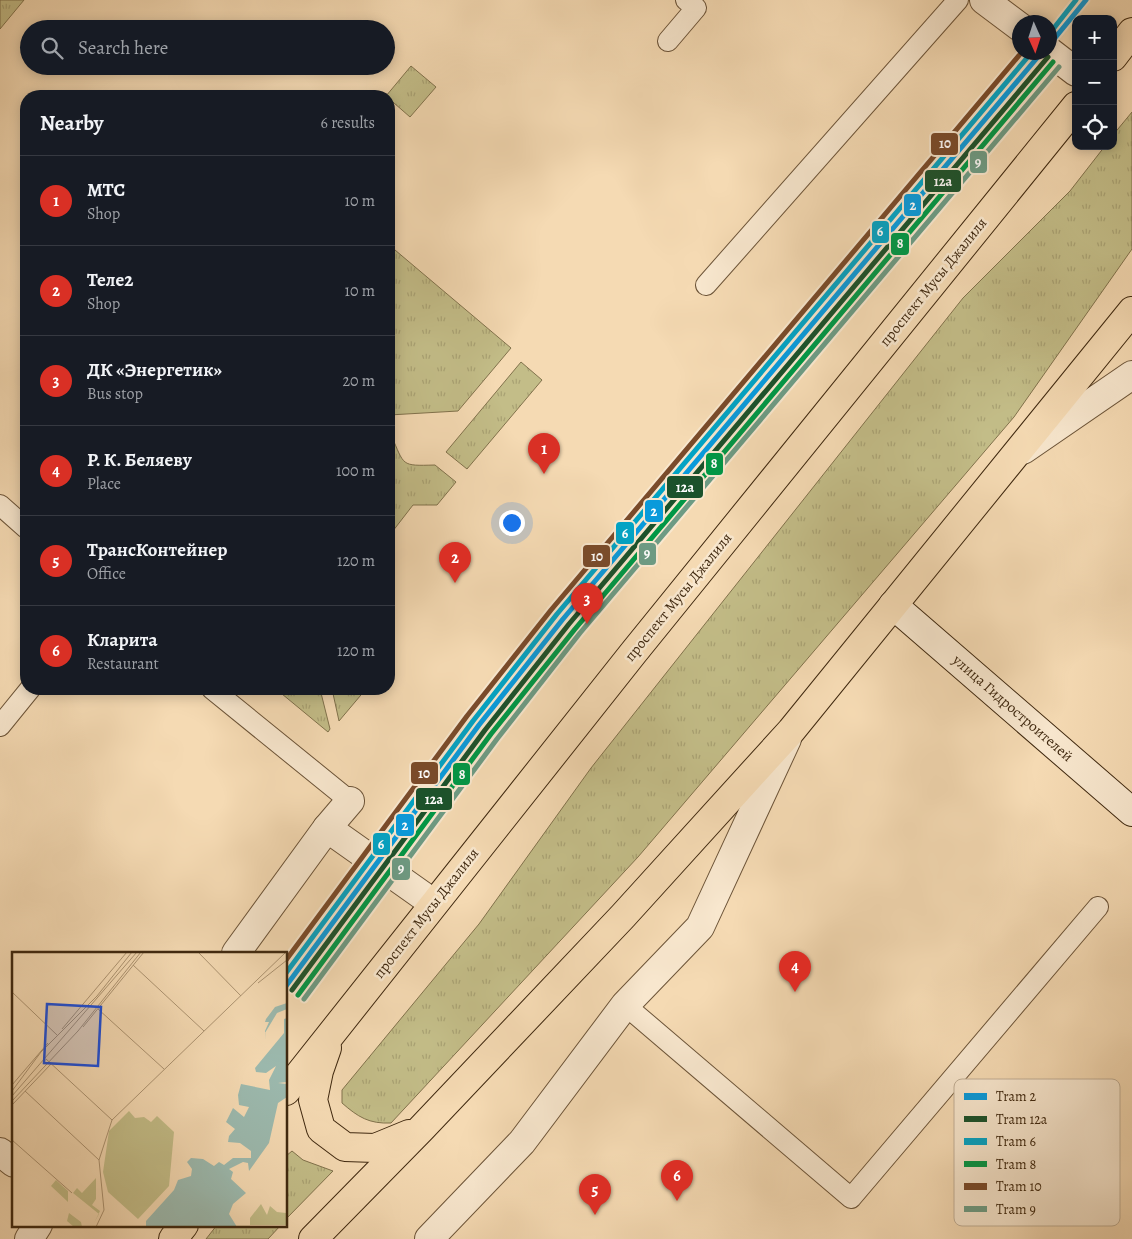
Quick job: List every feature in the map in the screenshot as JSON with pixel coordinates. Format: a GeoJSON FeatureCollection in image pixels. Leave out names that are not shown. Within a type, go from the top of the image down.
{"type":"FeatureCollection","features":[{"type":"Feature","properties":{"kind":"main road"},"geometry":{"type":"LineString","coordinates":[[1117,52],[1132,32]]}},
{"type":"Feature","properties":{"kind":"main road","name":"проспект Мусы Джалиля"},"geometry":{"type":"LineString","coordinates":[[288,1088],[434,903],[1072,111]]}},
{"type":"Feature","properties":{"kind":"main road"},"geometry":{"type":"LineString","coordinates":[[313,1239],[421,1129],[623,916],[790,731],[1132,311]]}},
{"type":"Feature","properties":{"kind":"main road"},"geometry":{"type":"LineString","coordinates":[[332,1032],[319,1070],[313,1100],[321,1130],[345,1147],[375,1148],[421,1129]]}},
{"type":"Feature","properties":{"kind":"main road"},"geometry":{"type":"LineString","coordinates":[[173,1239],[183,1226]]}},
{"type":"Feature","properties":{"kind":"street"},"geometry":{"type":"LineString","coordinates":[[984,0],[1012,21]]}},
{"type":"Feature","properties":{"kind":"street"},"geometry":{"type":"LineString","coordinates":[[1057,57],[1072,69]]}},
{"type":"Feature","properties":{"kind":"street"},"geometry":{"type":"LineString","coordinates":[[1013,457],[1132,375]]}},
{"type":"Feature","properties":{"kind":"street","name":"улица Гидростроителей"},"geometry":{"type":"LineString","coordinates":[[893,605],[1132,812]]}},
{"type":"Feature","properties":{"kind":"street"},"geometry":{"type":"LineString","coordinates":[[429,1239],[522,1142],[626,1005],[700,927],[790,731]]}},
{"type":"Feature","properties":{"kind":"street"},"geometry":{"type":"LineString","coordinates":[[237,952],[327,828],[350,801]]}},
{"type":"Feature","properties":{"kind":"street"},"geometry":{"type":"LineString","coordinates":[[327,828],[434,903]]}},
{"type":"Feature","properties":{"kind":"street"},"geometry":{"type":"LineString","coordinates":[[0,1152],[12,1161]]}},
{"type":"Feature","properties":{"kind":"street"},"geometry":{"type":"LineString","coordinates":[[29,1239],[37,1226]]}},
{"type":"Feature","properties":{"kind":"lane"},"geometry":{"type":"LineString","coordinates":[[668,41],[696,8],[686,0]]}},
{"type":"Feature","properties":{"kind":"lane"},"geometry":{"type":"LineString","coordinates":[[706,285],[958,0]]}},
{"type":"Feature","properties":{"kind":"lane"},"geometry":{"type":"LineString","coordinates":[[0,505],[20,523]]}},
{"type":"Feature","properties":{"kind":"lane"},"geometry":{"type":"LineString","coordinates":[[0,726],[25,695]]}},
{"type":"Feature","properties":{"kind":"lane"},"geometry":{"type":"LineString","coordinates":[[219,695],[350,801]]}},
{"type":"Feature","properties":{"kind":"lane"},"geometry":{"type":"LineString","coordinates":[[626,1005],[851,1198],[1098,907]]}},
{"type":"Feature","properties":{"kind":"green space"},"geometry":{"type":"Polygon","coordinates":[[[0,0],[24,0],[0,29],[0,0]]]}},
{"type":"Feature","properties":{"kind":"green space"},"geometry":{"type":"Polygon","coordinates":[[[411,66],[436,87],[410,117],[395,104],[395,90],[391,90],[411,66]]]}},
{"type":"Feature","properties":{"kind":"green space"},"geometry":{"type":"Polygon","coordinates":[[[1132,112],[1132,249],[1014,417],[638,857],[391,1123],[364,1119],[348,1108],[342,1103],[342,1090],[479,924],[591,768],[963,298],[1070,191],[1102,150],[1117,150],[1117,130],[1132,112]]]}},
{"type":"Feature","properties":{"kind":"green space"},"geometry":{"type":"Polygon","coordinates":[[[395,250],[511,348],[458,411],[395,415],[395,250]]]}},
{"type":"Feature","properties":{"kind":"green space"},"geometry":{"type":"Polygon","coordinates":[[[521,362],[542,380],[467,469],[446,452],[521,362]]]}},
{"type":"Feature","properties":{"kind":"green space"},"geometry":{"type":"Polygon","coordinates":[[[395,444],[405,462],[415,465],[435,465],[456,482],[437,505],[413,505],[395,528],[395,444]]]}},
{"type":"Feature","properties":{"kind":"green space"},"geometry":{"type":"Polygon","coordinates":[[[283,695],[322,695],[330,729],[328,732],[283,695]]]}},
{"type":"Feature","properties":{"kind":"green space"},"geometry":{"type":"Polygon","coordinates":[[[333,695],[361,695],[339,721],[333,695]]]}},
{"type":"Feature","properties":{"kind":"green space"},"geometry":{"type":"Polygon","coordinates":[[[292,1151],[303,1160],[333,1171],[288,1217],[288,1154],[292,1151]]]}},
{"type":"Feature","properties":{"kind":"green space"},"geometry":{"type":"Polygon","coordinates":[[[216,1226],[280,1226],[268,1239],[206,1239],[216,1226]]]}},
{"type":"Feature","properties":{"kind":"tram line","name":"6"},"geometry":{"type":"LineString","coordinates":[[1057,24],[1076,0]]}},
{"type":"Feature","properties":{"kind":"tram line","name":"2"},"geometry":{"type":"LineString","coordinates":[[1057,35],[1086,0]]}},
{"type":"Feature","properties":{"kind":"tram line","name":"10"},"geometry":{"type":"LineString","coordinates":[[288,957],[467,716],[551,610],[1015,60]]}},
{"type":"Feature","properties":{"kind":"tram line","name":"6"},"geometry":{"type":"LineString","coordinates":[[288,970],[473,721],[557,614],[1025,60]]}},
{"type":"Feature","properties":{"kind":"tram line","name":"2"},"geometry":{"type":"LineString","coordinates":[[288,983],[479,725],[563,619],[1035,60]]}},
{"type":"Feature","properties":{"kind":"tram line","name":"12а"},"geometry":{"type":"LineString","coordinates":[[292,990],[485,730],[569,624],[1045,60]]}},
{"type":"Feature","properties":{"kind":"tram line","name":"8"},"geometry":{"type":"LineString","coordinates":[[298,995],[491,734],[575,629],[1053,62]]}},
{"type":"Feature","properties":{"kind":"tram line","name":"9"},"geometry":{"type":"LineString","coordinates":[[304,999],[497,739],[580,633],[1059,67]]}},
{"type":"Feature","properties":{"kind":"place","name":"МТС"},"geometry":{"type":"Point","coordinates":[544,474]}},
{"type":"Feature","properties":{"kind":"place","name":"Теле2"},"geometry":{"type":"Point","coordinates":[455,583]}},
{"type":"Feature","properties":{"kind":"place","name":"ДК «Энергетик»"},"geometry":{"type":"Point","coordinates":[587,624]}},
{"type":"Feature","properties":{"kind":"place","name":"Р. К. Беляеву"},"geometry":{"type":"Point","coordinates":[795,992]}},
{"type":"Feature","properties":{"kind":"place","name":"Кларита"},"geometry":{"type":"Point","coordinates":[677,1201]}},
{"type":"Feature","properties":{"kind":"place","name":"ТрансКонтейнер"},"geometry":{"type":"Point","coordinates":[595,1215]}}]}
